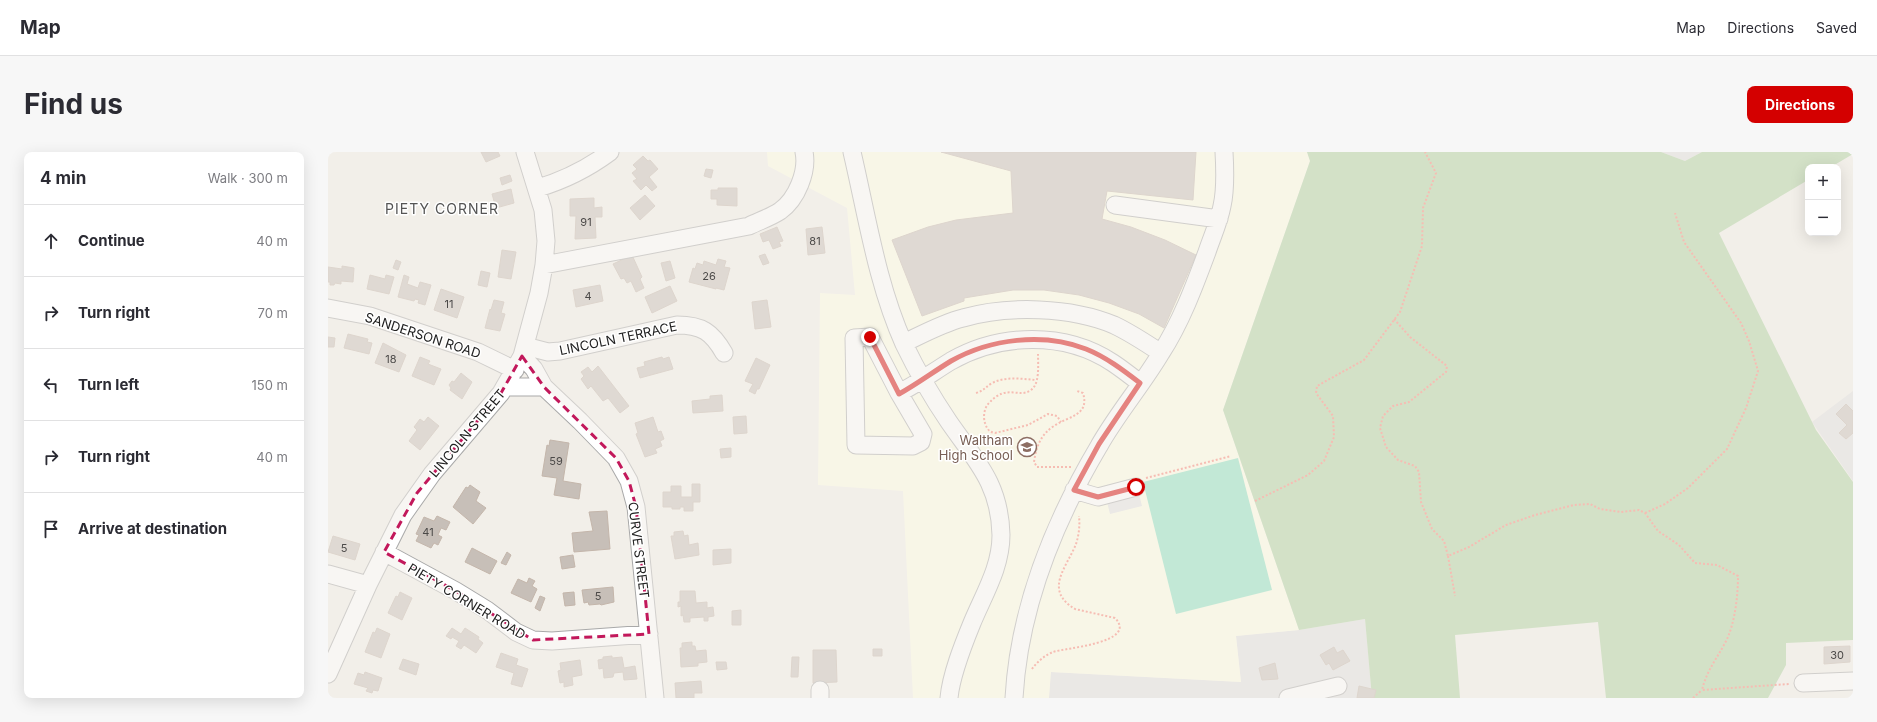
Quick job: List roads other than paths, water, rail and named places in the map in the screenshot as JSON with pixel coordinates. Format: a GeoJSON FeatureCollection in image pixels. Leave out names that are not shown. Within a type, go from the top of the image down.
{"type":"FeatureCollection","features":[{"type":"Feature","properties":{"kind":"street","name":"LINCOLN STREET"},"geometry":{"type":"LineString","coordinates":[[328,674],[368,585],[403,515],[417,493],[452,450],[485,414],[505,387],[521,357],[533,320],[544,265],[546,240],[544,210],[525,152]]}},
{"type":"Feature","properties":{"kind":"street"},"geometry":{"type":"LineString","coordinates":[[538,188],[575,175],[594,164],[610,152]]}},
{"type":"Feature","properties":{"kind":"street"},"geometry":{"type":"LineString","coordinates":[[544,265],[749,226],[781,210],[792,198],[805,168],[806,161],[804,152]]}},
{"type":"Feature","properties":{"kind":"street"},"geometry":{"type":"LineString","coordinates":[[852,152],[883,282],[904,343],[922,380],[984,471],[994,493],[999,514],[1001,536],[998,560],[989,586],[959,658],[949,698]]}},
{"type":"Feature","properties":{"kind":"street"},"geometry":{"type":"LineString","coordinates":[[1014,698],[1022,641],[1035,588],[1052,539],[1074,490],[1099,444],[1161,353],[1189,300],[1223,205],[1225,171],[1224,152]]}},
{"type":"Feature","properties":{"kind":"street"},"geometry":{"type":"LineString","coordinates":[[1116,205],[1219,218]]}},
{"type":"Feature","properties":{"kind":"street","name":"SANDERSON ROAD"},"geometry":{"type":"LineString","coordinates":[[328,308],[370,316],[478,352],[521,357]]}},
{"type":"Feature","properties":{"kind":"street"},"geometry":{"type":"LineString","coordinates":[[904,343],[962,318],[997,311],[1040,311],[1078,314],[1114,325],[1146,342],[1161,353]]}},
{"type":"Feature","properties":{"kind":"street","name":"LINCOLN TERRACE"},"geometry":{"type":"LineString","coordinates":[[521,357],[560,351],[677,325],[690,325],[702,328],[716,341],[724,353]]}},
{"type":"Feature","properties":{"kind":"street"},"geometry":{"type":"LineString","coordinates":[[870,337],[899,394],[923,434],[921,442],[914,446],[856,445],[854,338],[870,337]]}},
{"type":"Feature","properties":{"kind":"street"},"geometry":{"type":"LineString","coordinates":[[899,394],[952,361],[981,348],[1008,342],[1037,339],[1060,341],[1086,349],[1112,362],[1140,383]]}},
{"type":"Feature","properties":{"kind":"street","name":"CURVE STREET"},"geometry":{"type":"LineString","coordinates":[[521,357],[534,369],[544,387],[616,458],[629,481],[636,507],[655,698]]}},
{"type":"Feature","properties":{"kind":"street"},"geometry":{"type":"LineString","coordinates":[[505,387],[544,387]]}},
{"type":"Feature","properties":{"kind":"street"},"geometry":{"type":"LineString","coordinates":[[1074,490],[1098,497],[1139,483]]}},
{"type":"Feature","properties":{"kind":"street","name":"PIETY CORNER ROAD"},"geometry":{"type":"LineString","coordinates":[[384,552],[456,591],[486,610],[516,632],[533,640],[552,641],[649,634]]}},
{"type":"Feature","properties":{"kind":"street"},"geometry":{"type":"LineString","coordinates":[[328,574],[368,585]]}},
{"type":"Feature","properties":{"kind":"street"},"geometry":{"type":"LineString","coordinates":[[1803,683],[1853,681]]}},
{"type":"Feature","properties":{"kind":"street"},"geometry":{"type":"LineString","coordinates":[[1288,698],[1338,686]]}},
{"type":"Feature","properties":{"kind":"place","name":"Waltham High School"},"geometry":{"type":"Point","coordinates":[1027,447]}},
{"type":"Feature","properties":{"kind":"district","name":"PIETY CORNER"},"geometry":{"type":"Point","coordinates":[442,208]}}]}
